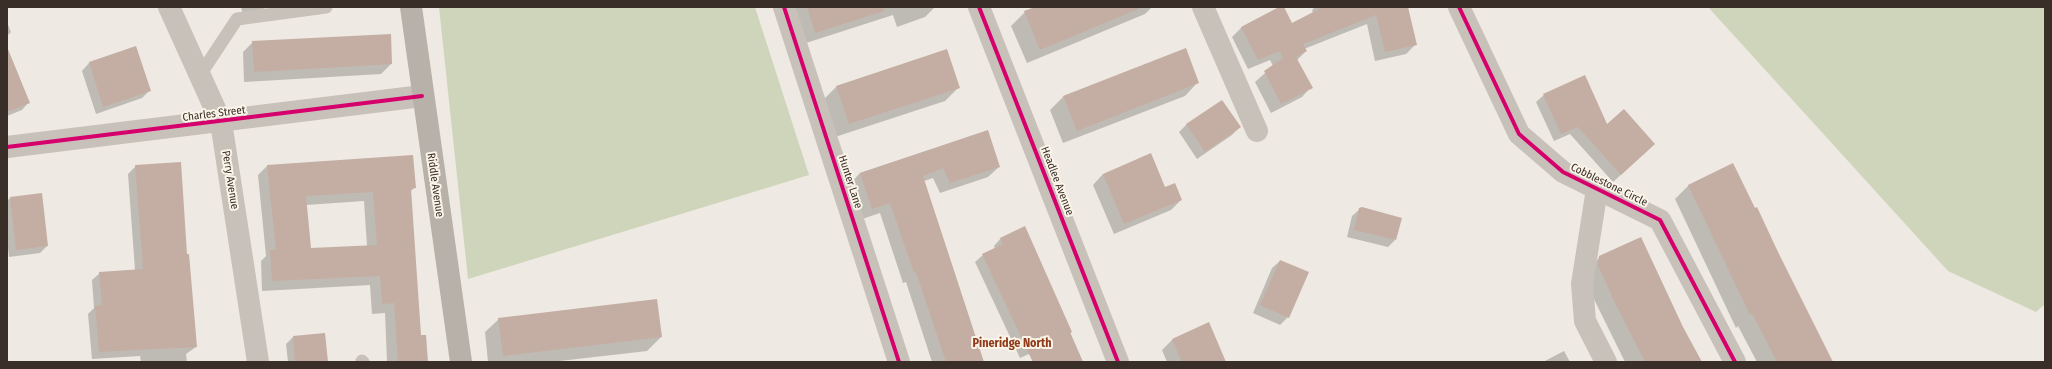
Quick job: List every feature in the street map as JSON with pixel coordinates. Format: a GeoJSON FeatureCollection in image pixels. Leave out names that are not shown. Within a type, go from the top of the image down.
{"type":"FeatureCollection","features":[{"type":"Feature","properties":{"kind":"street","name":"Perry Avenue"},"geometry":{"type":"LineString","coordinates":[[169,7],[221,122],[258,362]]}},
{"type":"Feature","properties":{"kind":"street","name":"Riddle Avenue"},"geometry":{"type":"LineString","coordinates":[[411,7],[422,96],[461,362]]}},
{"type":"Feature","properties":{"kind":"street","name":"Hunter Lane"},"geometry":{"type":"LineString","coordinates":[[784,7],[899,362]]}},
{"type":"Feature","properties":{"kind":"street","name":"Headlee Avenue"},"geometry":{"type":"LineString","coordinates":[[979,7],[1118,362]]}},
{"type":"Feature","properties":{"kind":"street"},"geometry":{"type":"LineString","coordinates":[[1203,7],[1257,131]]}},
{"type":"Feature","properties":{"kind":"street","name":"Cobblestone Circle"},"geometry":{"type":"LineString","coordinates":[[1459,7],[1520,134],[1563,172],[1660,220],[1735,362]]}},
{"type":"Feature","properties":{"kind":"street","name":"Charles Street"},"geometry":{"type":"LineString","coordinates":[[7,147],[221,122],[422,96]]}},
{"type":"Feature","properties":{"kind":"street","name":"Cobblestone Circle"},"geometry":{"type":"LineString","coordinates":[[1597,189],[1582,284],[1585,321],[1606,362]]}},
{"type":"Feature","properties":{"kind":"lane"},"geometry":{"type":"LineString","coordinates":[[200,75],[237,19],[326,7]]}},
{"type":"Feature","properties":{"kind":"green space"},"geometry":{"type":"Polygon","coordinates":[[[439,7],[755,7],[809,175],[468,279],[439,7]]]}},
{"type":"Feature","properties":{"kind":"green space"},"geometry":{"type":"Polygon","coordinates":[[[1708,7],[2045,7],[2045,304],[2036,312],[1948,271],[1708,7]]]}},
{"type":"Feature","properties":{"kind":"building"},"geometry":{"type":"Polygon","coordinates":[[[807,7],[883,7],[884,11],[815,33],[807,7]]]}},
{"type":"Feature","properties":{"kind":"building"},"geometry":{"type":"Polygon","coordinates":[[[1035,7],[1143,7],[1040,50],[1024,11],[1035,7]]]}},
{"type":"Feature","properties":{"kind":"building"},"geometry":{"type":"Polygon","coordinates":[[[1279,7],[1284,7],[1292,23],[1323,7],[1408,7],[1417,45],[1385,52],[1376,15],[1303,44],[1307,51],[1296,57],[1313,88],[1281,104],[1264,71],[1283,58],[1280,51],[1258,60],[1241,27],[1279,7]]]}},
{"type":"Feature","properties":{"kind":"building"},"geometry":{"type":"Polygon","coordinates":[[[391,34],[392,64],[254,72],[252,41],[391,34]]]}},
{"type":"Feature","properties":{"kind":"building"},"geometry":{"type":"Polygon","coordinates":[[[136,46],[151,91],[103,107],[89,62],[136,46]]]}},
{"type":"Feature","properties":{"kind":"building"},"geometry":{"type":"Polygon","coordinates":[[[7,47],[30,103],[7,112],[7,47]]]}},
{"type":"Feature","properties":{"kind":"building"},"geometry":{"type":"Polygon","coordinates":[[[1186,48],[1199,83],[1077,131],[1063,96],[1186,48]]]}},
{"type":"Feature","properties":{"kind":"building"},"geometry":{"type":"Polygon","coordinates":[[[947,49],[960,88],[849,124],[836,86],[947,49]]]}},
{"type":"Feature","properties":{"kind":"building"},"geometry":{"type":"Polygon","coordinates":[[[1585,75],[1607,124],[1624,109],[1655,144],[1621,175],[1578,127],[1561,134],[1543,94],[1585,75]]]}},
{"type":"Feature","properties":{"kind":"building"},"geometry":{"type":"Polygon","coordinates":[[[1222,100],[1241,127],[1205,152],[1186,124],[1222,100]]]}},
{"type":"Feature","properties":{"kind":"building"},"geometry":{"type":"Polygon","coordinates":[[[988,130],[1000,167],[950,183],[943,168],[923,176],[984,362],[946,362],[916,272],[914,273],[890,203],[872,209],[860,173],[988,130]]]}},
{"type":"Feature","properties":{"kind":"building"},"geometry":{"type":"Polygon","coordinates":[[[1151,153],[1165,187],[1175,183],[1182,200],[1124,224],[1103,174],[1151,153]]]}},
{"type":"Feature","properties":{"kind":"building"},"geometry":{"type":"Polygon","coordinates":[[[413,155],[416,188],[411,189],[421,335],[426,335],[428,362],[398,362],[394,303],[382,304],[380,276],[272,281],[270,250],[276,250],[267,165],[413,155]],[[373,192],[306,196],[311,248],[377,245],[373,192]]]}},
{"type":"Feature","properties":{"kind":"building"},"geometry":{"type":"Polygon","coordinates":[[[181,162],[187,254],[189,254],[197,347],[99,352],[95,306],[102,305],[99,272],[143,269],[135,165],[181,162]]]}},
{"type":"Feature","properties":{"kind":"building"},"geometry":{"type":"Polygon","coordinates":[[[1733,163],[1755,208],[1757,207],[1833,362],[1777,362],[1752,313],[1750,315],[1688,185],[1733,163]]]}},
{"type":"Feature","properties":{"kind":"building"},"geometry":{"type":"Polygon","coordinates":[[[42,193],[48,246],[16,250],[10,197],[42,193]]]}},
{"type":"Feature","properties":{"kind":"building"},"geometry":{"type":"Polygon","coordinates":[[[1362,207],[1402,218],[1396,240],[1354,230],[1359,208],[1362,207]]]}},
{"type":"Feature","properties":{"kind":"building"},"geometry":{"type":"Polygon","coordinates":[[[1025,226],[1072,332],[1070,333],[1083,362],[1033,362],[982,254],[1003,244],[1000,238],[1025,226]]]}},
{"type":"Feature","properties":{"kind":"building"},"geometry":{"type":"Polygon","coordinates":[[[1641,237],[1683,327],[1702,362],[1645,362],[1613,299],[1598,265],[1599,256],[1641,237]]]}},
{"type":"Feature","properties":{"kind":"building"},"geometry":{"type":"Polygon","coordinates":[[[1280,260],[1309,272],[1289,318],[1260,305],[1280,260]]]}},
{"type":"Feature","properties":{"kind":"building"},"geometry":{"type":"Polygon","coordinates":[[[657,299],[662,337],[503,356],[498,318],[657,299]]]}},
{"type":"Feature","properties":{"kind":"building"},"geometry":{"type":"Polygon","coordinates":[[[1209,322],[1226,362],[1182,362],[1172,339],[1209,322]]]}},
{"type":"Feature","properties":{"kind":"building"},"geometry":{"type":"Polygon","coordinates":[[[325,333],[328,362],[295,362],[293,336],[325,333]]]}},
{"type":"Feature","properties":{"kind":"cycle path"},"geometry":{"type":"LineString","coordinates":[[784,7],[899,362]]}},
{"type":"Feature","properties":{"kind":"cycle path"},"geometry":{"type":"LineString","coordinates":[[979,7],[1118,362]]}},
{"type":"Feature","properties":{"kind":"cycle path"},"geometry":{"type":"LineString","coordinates":[[1459,7],[1519,134],[1563,172],[1660,220],[1735,362]]}},
{"type":"Feature","properties":{"kind":"cycle path"},"geometry":{"type":"LineString","coordinates":[[7,147],[422,96]]}},
{"type":"Feature","properties":{"kind":"district","name":"Pineridge North"},"geometry":{"type":"Point","coordinates":[1012,344]}}]}
